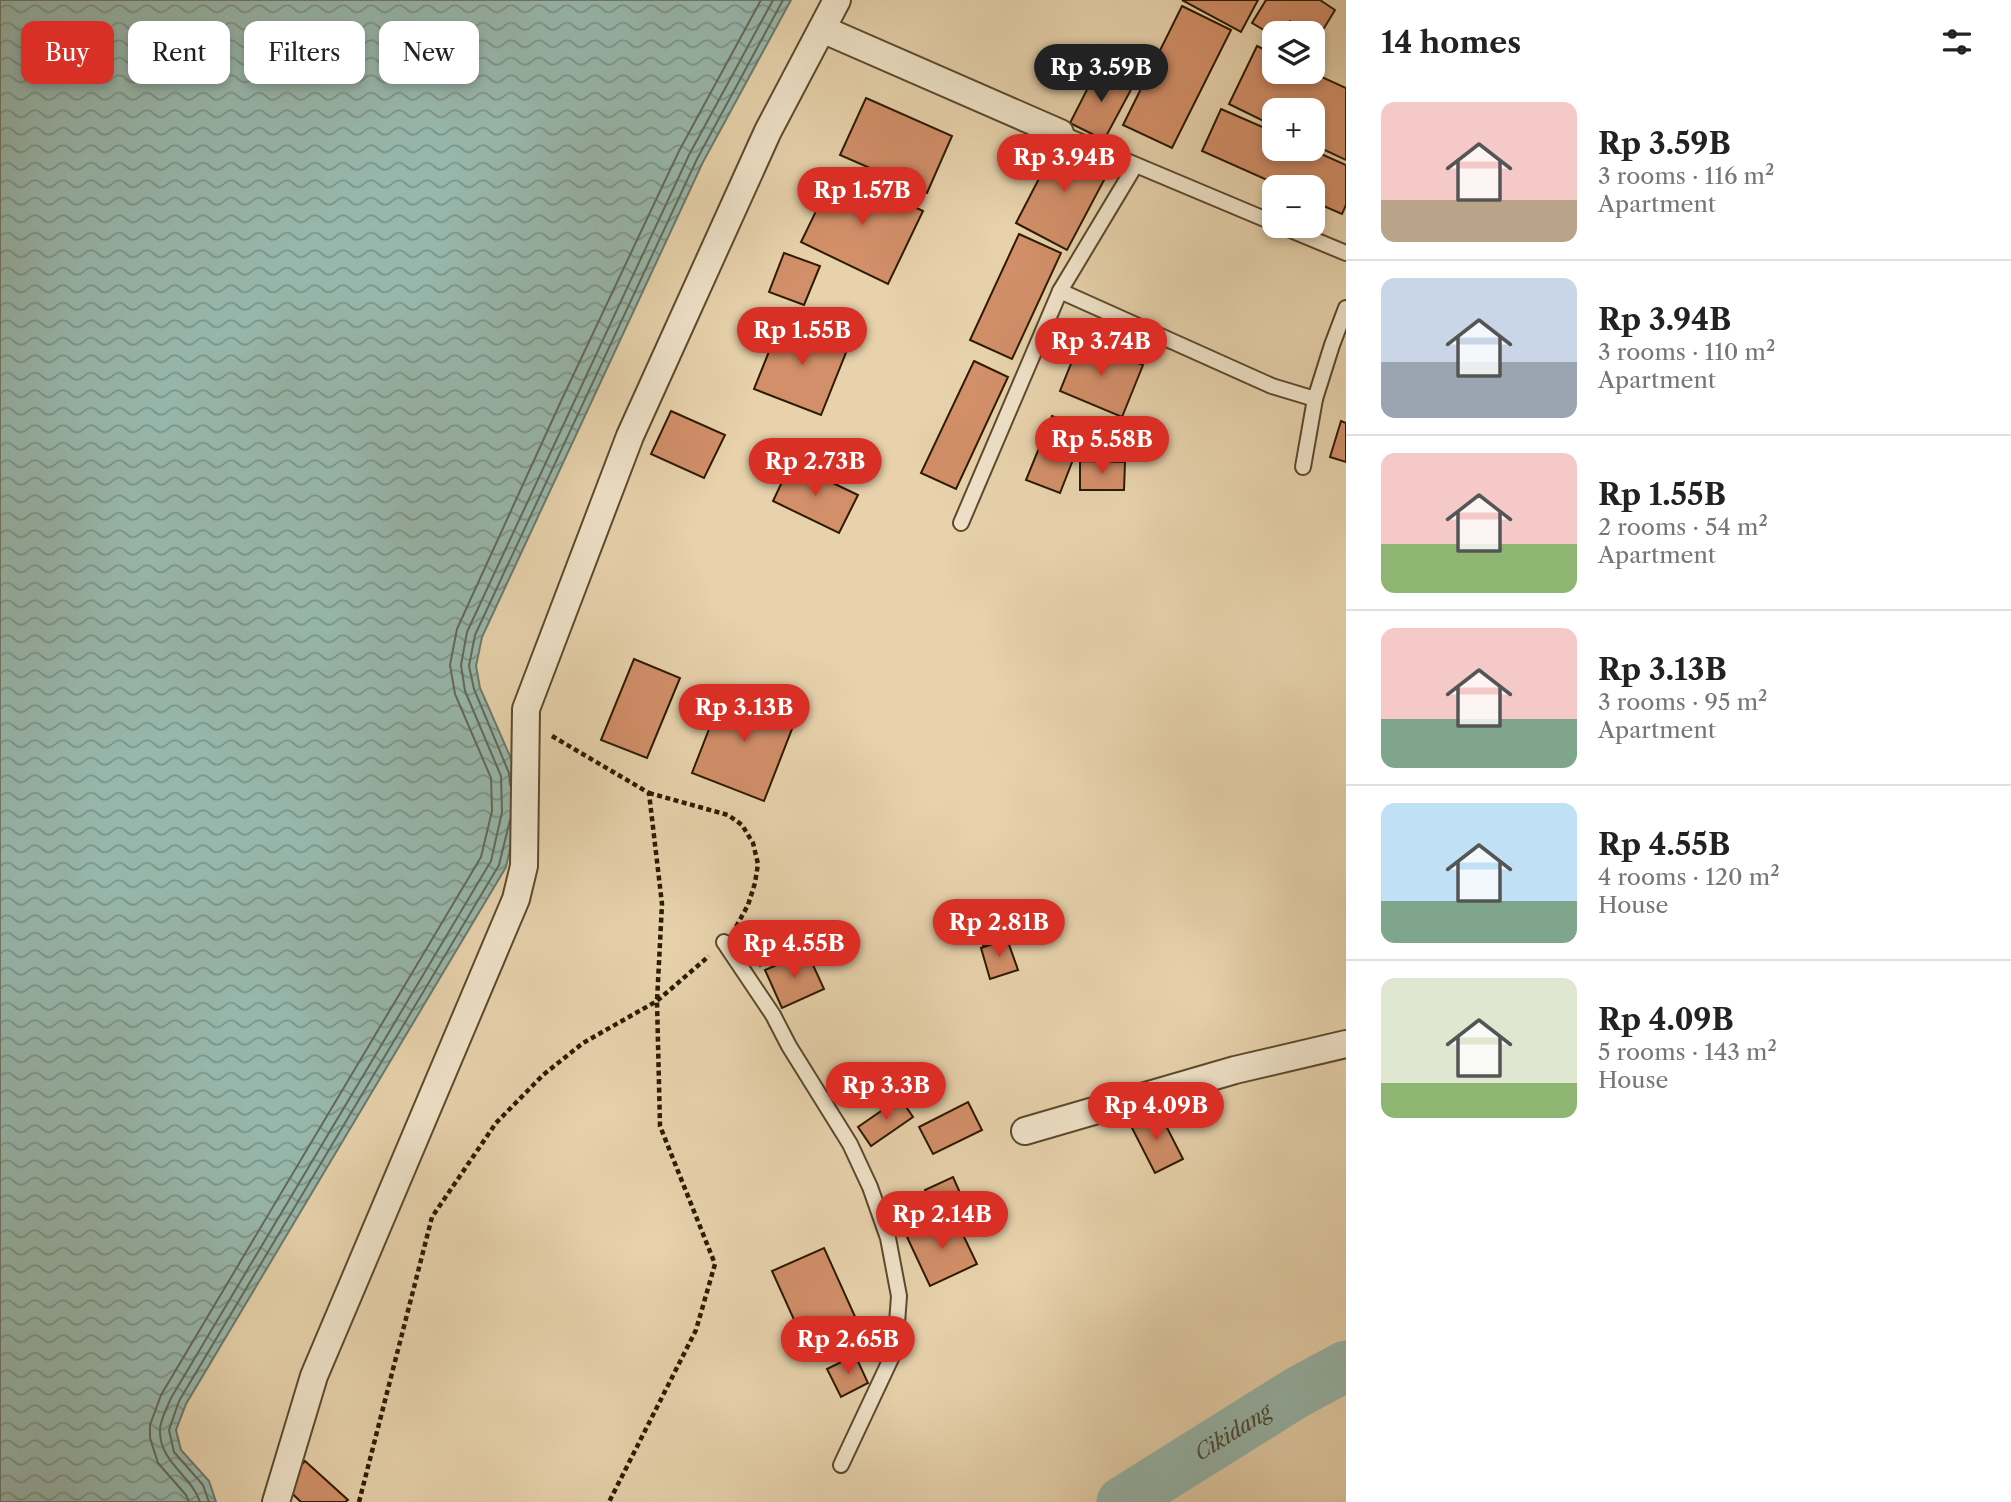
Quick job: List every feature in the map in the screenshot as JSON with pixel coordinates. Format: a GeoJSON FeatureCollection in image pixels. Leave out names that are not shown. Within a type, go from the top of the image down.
{"type":"FeatureCollection","features":[{"type":"Feature","properties":{"kind":"street"},"geometry":{"type":"LineString","coordinates":[[276,1502],[314,1376],[516,899],[524,866],[526,709],[630,436],[768,131],[837,0]]}},
{"type":"Feature","properties":{"kind":"street"},"geometry":{"type":"LineString","coordinates":[[822,29],[1060,133]]}},
{"type":"Feature","properties":{"kind":"street"},"geometry":{"type":"LineString","coordinates":[[1025,1131],[1235,1070],[1346,1044]]}},
{"type":"Feature","properties":{"kind":"lane"},"geometry":{"type":"LineString","coordinates":[[1060,133],[1262,218]]}},
{"type":"Feature","properties":{"kind":"lane"},"geometry":{"type":"LineString","coordinates":[[961,523],[1059,291],[1135,166]]}},
{"type":"Feature","properties":{"kind":"lane"},"geometry":{"type":"LineString","coordinates":[[1310,238],[1346,253]]}},
{"type":"Feature","properties":{"kind":"lane"},"geometry":{"type":"LineString","coordinates":[[1059,291],[1272,386],[1315,399]]}},
{"type":"Feature","properties":{"kind":"lane"},"geometry":{"type":"LineString","coordinates":[[1303,467],[1315,399],[1346,308]]}},
{"type":"Feature","properties":{"kind":"lane"},"geometry":{"type":"LineString","coordinates":[[724,942],[773,1015],[789,1046],[850,1144],[870,1187],[888,1238],[899,1296],[895,1350],[841,1465]]}},
{"type":"Feature","properties":{"kind":"path"},"geometry":{"type":"LineString","coordinates":[[359,1502],[432,1217],[496,1123],[543,1075],[583,1043],[657,1001],[724,942],[741,919],[755,883],[758,864],[753,843],[741,825],[728,814],[649,793],[546,734],[530,720],[526,709]]}},
{"type":"Feature","properties":{"kind":"path"},"geometry":{"type":"LineString","coordinates":[[609,1502],[696,1330],[716,1264],[660,1126],[657,1001],[662,904],[649,793]]}},
{"type":"Feature","properties":{"kind":"water"},"geometry":{"type":"Polygon","coordinates":[[[0,0],[791,0],[703,162],[482,637],[476,666],[480,688],[517,772],[518,814],[506,867],[186,1404],[176,1430],[181,1450],[209,1481],[216,1502],[0,1502],[0,0]]]}},
{"type":"Feature","properties":{"kind":"building"},"geometry":{"type":"Polygon","coordinates":[[[1182,0],[1258,0],[1241,32],[1182,0]]]}},
{"type":"Feature","properties":{"kind":"building"},"geometry":{"type":"Polygon","coordinates":[[[1266,0],[1320,0],[1335,10],[1325,26],[1325,21],[1262,21],[1262,29],[1252,23],[1266,0]]]}},
{"type":"Feature","properties":{"kind":"building"},"geometry":{"type":"Polygon","coordinates":[[[1182,6],[1231,30],[1172,148],[1123,125],[1182,6]]]}},
{"type":"Feature","properties":{"kind":"building"},"geometry":{"type":"Polygon","coordinates":[[[1257,46],[1262,48],[1262,84],[1325,84],[1325,78],[1346,88],[1346,160],[1325,150],[1325,98],[1262,98],[1262,120],[1229,104],[1257,46]]]}},
{"type":"Feature","properties":{"kind":"building"},"geometry":{"type":"Polygon","coordinates":[[[1098,68],[1133,86],[1104,140],[1070,123],[1098,68]]]}},
{"type":"Feature","properties":{"kind":"building"},"geometry":{"type":"Polygon","coordinates":[[[866,98],[952,136],[927,193],[840,155],[866,98]]]}},
{"type":"Feature","properties":{"kind":"building"},"geometry":{"type":"Polygon","coordinates":[[[1221,109],[1262,127],[1262,161],[1325,161],[1325,156],[1346,165],[1346,205],[1342,214],[1325,207],[1325,175],[1262,175],[1262,178],[1202,151],[1221,109]]]}},
{"type":"Feature","properties":{"kind":"building"},"geometry":{"type":"Polygon","coordinates":[[[1060,138],[1112,165],[1067,250],[1016,223],[1060,138]]]}},
{"type":"Feature","properties":{"kind":"building"},"geometry":{"type":"Polygon","coordinates":[[[836,170],[923,211],[888,284],[801,242],[836,170]]]}},
{"type":"Feature","properties":{"kind":"building"},"geometry":{"type":"Polygon","coordinates":[[[1019,234],[1061,253],[1012,359],[970,340],[1019,234]]]}},
{"type":"Feature","properties":{"kind":"building"},"geometry":{"type":"Polygon","coordinates":[[[784,253],[820,266],[804,305],[769,292],[784,253]]]}},
{"type":"Feature","properties":{"kind":"building"},"geometry":{"type":"Polygon","coordinates":[[[782,319],[849,345],[821,415],[754,389],[782,319]]]}},
{"type":"Feature","properties":{"kind":"building"},"geometry":{"type":"Polygon","coordinates":[[[1081,339],[1143,365],[1122,417],[1060,391],[1081,339]]]}},
{"type":"Feature","properties":{"kind":"building"},"geometry":{"type":"Polygon","coordinates":[[[974,361],[1008,377],[956,489],[921,473],[974,361]]]}},
{"type":"Feature","properties":{"kind":"building"},"geometry":{"type":"Polygon","coordinates":[[[671,411],[725,435],[704,478],[651,454],[671,411]]]}},
{"type":"Feature","properties":{"kind":"building"},"geometry":{"type":"Polygon","coordinates":[[[1052,416],[1085,429],[1060,493],[1026,480],[1052,416]]]}},
{"type":"Feature","properties":{"kind":"building"},"geometry":{"type":"Polygon","coordinates":[[[1341,421],[1346,423],[1346,462],[1330,457],[1341,421]]]}},
{"type":"Feature","properties":{"kind":"building"},"geometry":{"type":"Polygon","coordinates":[[[1080,461],[1125,462],[1124,490],[1080,490],[1080,461]]]}},
{"type":"Feature","properties":{"kind":"building"},"geometry":{"type":"Polygon","coordinates":[[[791,463],[858,495],[839,533],[773,501],[791,463]]]}},
{"type":"Feature","properties":{"kind":"building"},"geometry":{"type":"Polygon","coordinates":[[[634,659],[680,678],[647,758],[601,740],[634,659]]]}},
{"type":"Feature","properties":{"kind":"building"},"geometry":{"type":"Polygon","coordinates":[[[725,688],[797,716],[764,801],[692,773],[725,688]]]}},
{"type":"Feature","properties":{"kind":"building"},"geometry":{"type":"Polygon","coordinates":[[[779,927],[790,952],[760,966],[748,941],[779,927]]]}},
{"type":"Feature","properties":{"kind":"building"},"geometry":{"type":"Polygon","coordinates":[[[1006,938],[1017,968],[993,976],[983,945],[1006,938]]]}},
{"type":"Feature","properties":{"kind":"building"},"geometry":{"type":"Polygon","coordinates":[[[1007,939],[1018,970],[990,979],[981,948],[1007,939]]]}},
{"type":"Feature","properties":{"kind":"building"},"geometry":{"type":"Polygon","coordinates":[[[807,952],[824,989],[782,1008],[765,970],[807,952]]]}},
{"type":"Feature","properties":{"kind":"building"},"geometry":{"type":"Polygon","coordinates":[[[900,1098],[913,1117],[871,1146],[858,1127],[900,1098]]]}},
{"type":"Feature","properties":{"kind":"building"},"geometry":{"type":"Polygon","coordinates":[[[968,1102],[982,1130],[933,1154],[919,1127],[968,1102]]]}},
{"type":"Feature","properties":{"kind":"building"},"geometry":{"type":"Polygon","coordinates":[[[1158,1110],[1183,1159],[1155,1173],[1130,1124],[1158,1110]]]}},
{"type":"Feature","properties":{"kind":"building"},"geometry":{"type":"Polygon","coordinates":[[[953,1177],[965,1204],[938,1217],[925,1190],[953,1177]]]}},
{"type":"Feature","properties":{"kind":"building"},"geometry":{"type":"Polygon","coordinates":[[[954,1216],[977,1264],[930,1286],[907,1237],[954,1216]]]}},
{"type":"Feature","properties":{"kind":"building"},"geometry":{"type":"Polygon","coordinates":[[[824,1248],[857,1321],[805,1344],[772,1271],[824,1248]]]}},
{"type":"Feature","properties":{"kind":"building"},"geometry":{"type":"Polygon","coordinates":[[[855,1355],[868,1383],[841,1397],[827,1369],[855,1355]]]}},
{"type":"Feature","properties":{"kind":"building"},"geometry":{"type":"Polygon","coordinates":[[[305,1461],[348,1500],[301,1502],[283,1485],[305,1461]]]}},
{"type":"Feature","properties":{"kind":"waterway","name":"Cikidang"},"geometry":{"type":"LineString","coordinates":[[1122,1502],[1296,1393],[1346,1366]]}}]}
